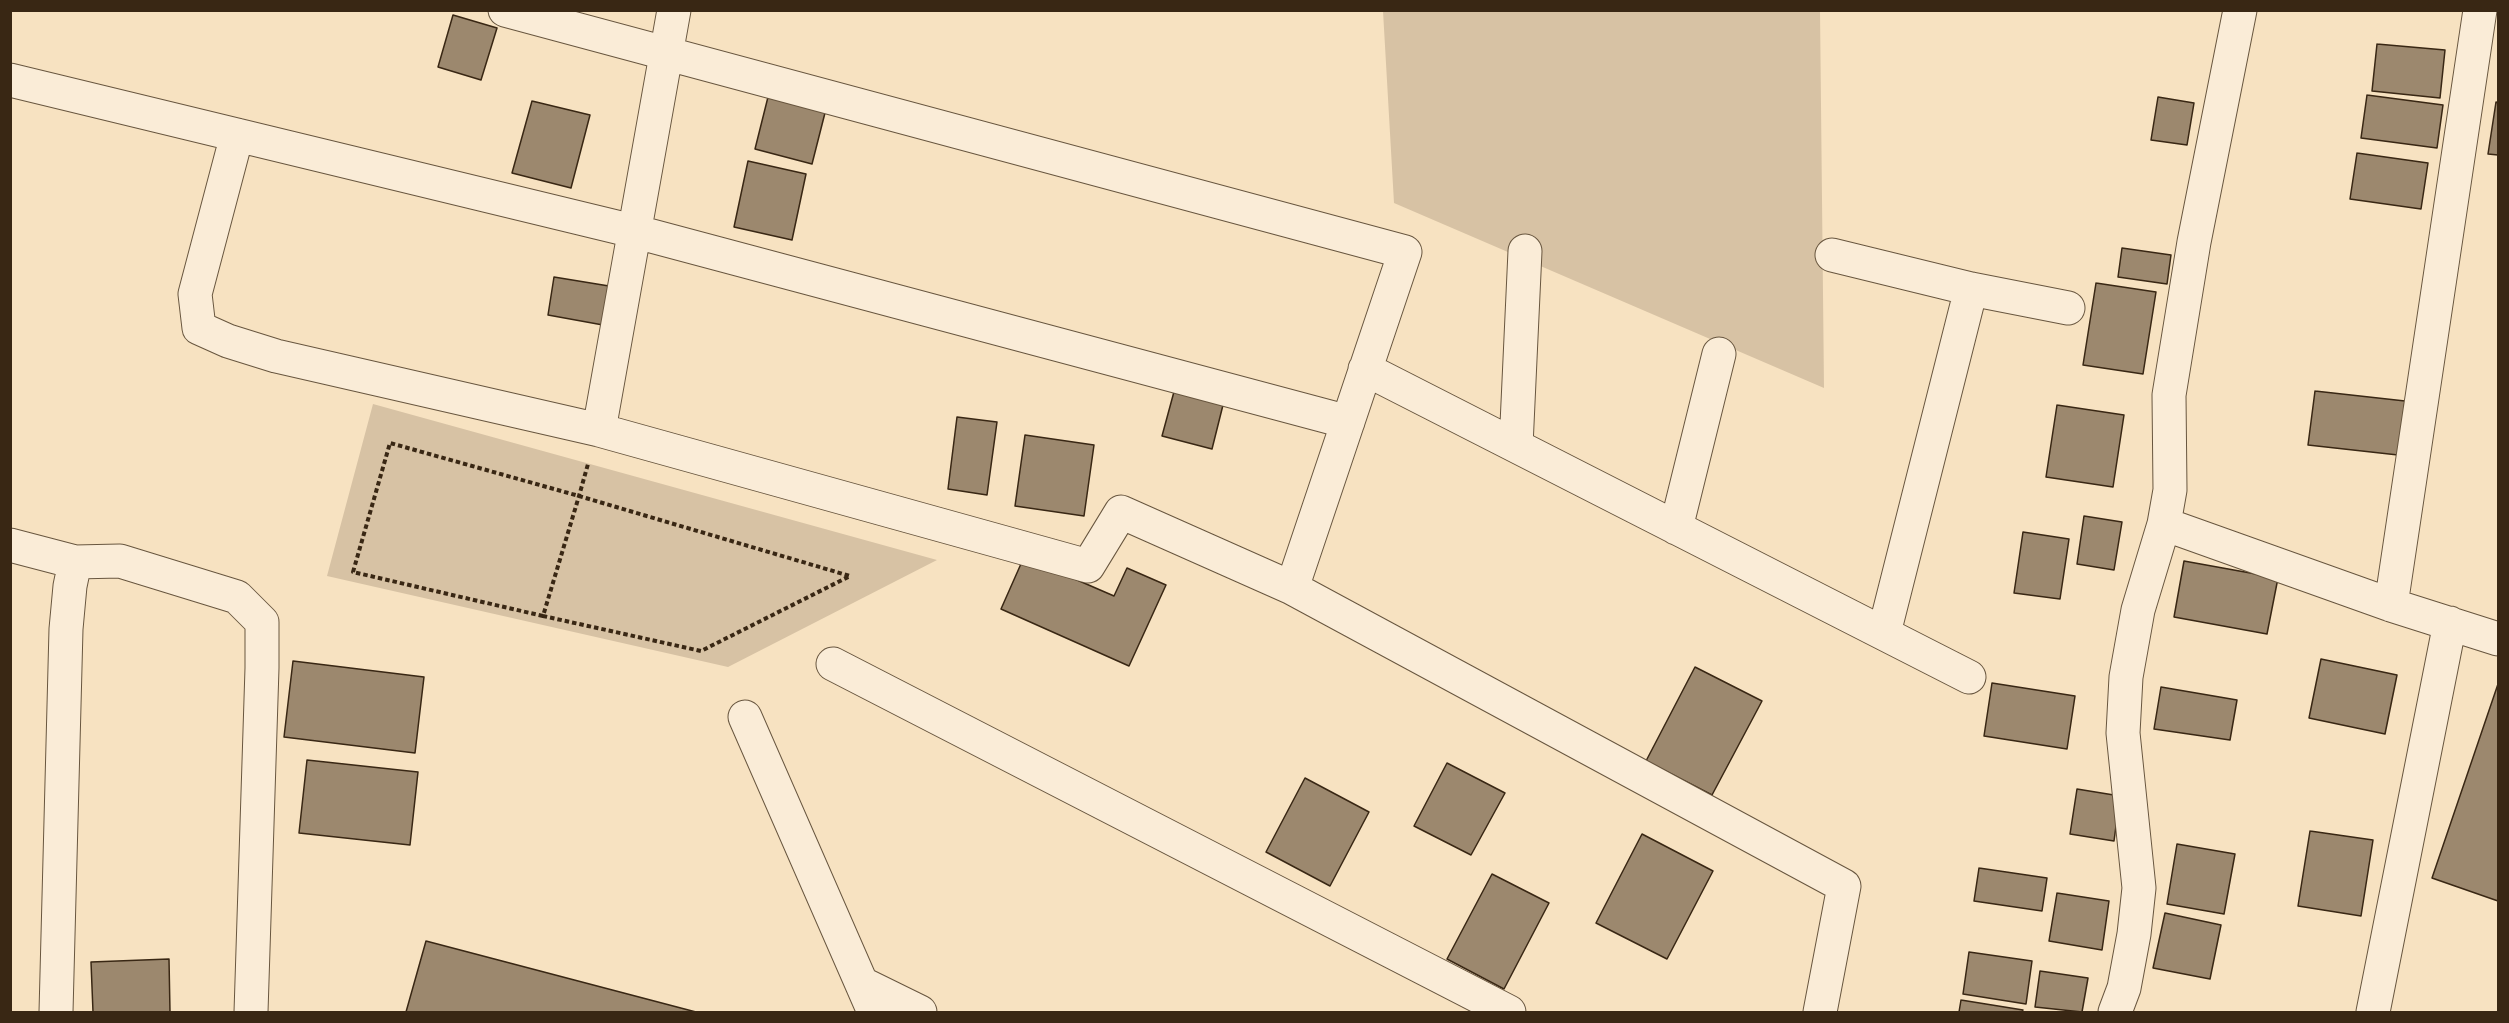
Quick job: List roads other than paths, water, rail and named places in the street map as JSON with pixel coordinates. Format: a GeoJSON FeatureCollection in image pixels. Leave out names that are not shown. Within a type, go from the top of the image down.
{"type":"FeatureCollection","features":[{"type":"Feature","properties":{"kind":"street"},"geometry":{"type":"LineString","coordinates":[[505,10],[1405,252],[1292,588]]}},
{"type":"Feature","properties":{"kind":"street"},"geometry":{"type":"LineString","coordinates":[[598,430],[674,10]]}},
{"type":"Feature","properties":{"kind":"street"},"geometry":{"type":"LineString","coordinates":[[2115,1012],[2124,988],[2139,888],[2123,733],[2127,677],[2138,610],[2164,524],[2170,490],[2169,395],[2173,367],[2194,242],[2240,10]]}},
{"type":"Feature","properties":{"kind":"street"},"geometry":{"type":"LineString","coordinates":[[2391,605],[2480,10]]}},
{"type":"Feature","properties":{"kind":"street"},"geometry":{"type":"LineString","coordinates":[[10,80],[633,231],[1348,422]]}},
{"type":"Feature","properties":{"kind":"street"},"geometry":{"type":"LineString","coordinates":[[237,135],[195,294],[199,328],[228,341],[276,356],[598,430],[1088,566],[1121,512],[1292,588],[1844,886],[1820,1012]]}},
{"type":"Feature","properties":{"kind":"street"},"geometry":{"type":"LineString","coordinates":[[1516,446],[1525,251]]}},
{"type":"Feature","properties":{"kind":"street"},"geometry":{"type":"LineString","coordinates":[[1832,255],[1971,289],[2068,309]]}},
{"type":"Feature","properties":{"kind":"street"},"geometry":{"type":"LineString","coordinates":[[1884,633],[1971,289]]}},
{"type":"Feature","properties":{"kind":"street"},"geometry":{"type":"LineString","coordinates":[[1676,528],[1719,354]]}},
{"type":"Feature","properties":{"kind":"street"},"geometry":{"type":"LineString","coordinates":[[1365,369],[1969,677]]}},
{"type":"Feature","properties":{"kind":"street"},"geometry":{"type":"LineString","coordinates":[[2164,524],[2391,605],[2499,639]]}},
{"type":"Feature","properties":{"kind":"street"},"geometry":{"type":"LineString","coordinates":[[10,545],[75,562],[120,561],[237,597],[262,622],[251,1012]]}},
{"type":"Feature","properties":{"kind":"street"},"geometry":{"type":"LineString","coordinates":[[56,1012],[66,629],[75,562]]}},
{"type":"Feature","properties":{"kind":"street"},"geometry":{"type":"LineString","coordinates":[[2373,1012],[2450,623]]}},
{"type":"Feature","properties":{"kind":"street"},"geometry":{"type":"LineString","coordinates":[[834,664],[1509,1012]]}},
{"type":"Feature","properties":{"kind":"street"},"geometry":{"type":"LineString","coordinates":[[745,717],[868,998],[920,1012]]}}]}
